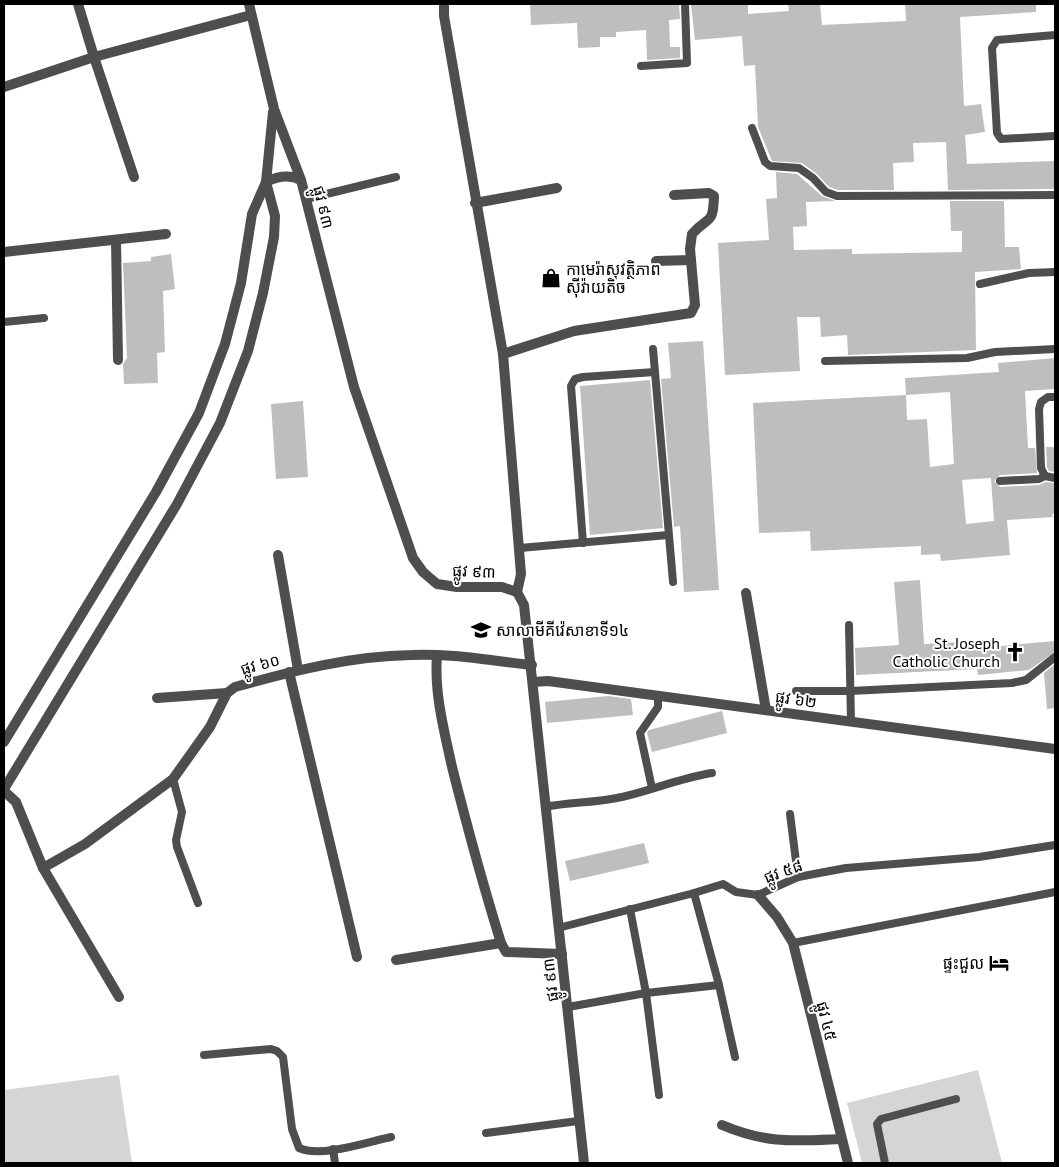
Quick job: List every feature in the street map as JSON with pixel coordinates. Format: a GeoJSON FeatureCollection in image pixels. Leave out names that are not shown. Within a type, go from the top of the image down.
{"type":"FeatureCollection","features":[{"type":"Feature","properties":{"kind":"street"},"geometry":{"type":"LineString","coordinates":[[78,4],[134,177]]}},
{"type":"Feature","properties":{"kind":"street","name":"ផ្លូវ ៩៣"},"geometry":{"type":"LineString","coordinates":[[248,4],[274,109],[301,180],[354,387],[413,558],[424,572],[438,584],[458,587],[502,587],[517,592],[524,606],[532,665],[545,807],[584,1163]]}},
{"type":"Feature","properties":{"kind":"street"},"geometry":{"type":"LineString","coordinates":[[444,4],[444,16],[475,203],[503,354],[520,548],[521,574],[517,592]]}},
{"type":"Feature","properties":{"kind":"street"},"geometry":{"type":"LineString","coordinates":[[4,87],[94,58],[251,15]]}},
{"type":"Feature","properties":{"kind":"street"},"geometry":{"type":"LineString","coordinates":[[4,742],[156,492],[199,413],[226,344],[241,283],[252,214],[266,182],[274,109]]}},
{"type":"Feature","properties":{"kind":"street"},"geometry":{"type":"LineString","coordinates":[[266,182],[284,176],[294,176],[301,180]]}},
{"type":"Feature","properties":{"kind":"street"},"geometry":{"type":"LineString","coordinates":[[119,997],[43,868],[16,802],[4,790],[176,504],[220,423],[248,351],[267,274],[274,237],[275,216],[266,182]]}},
{"type":"Feature","properties":{"kind":"street"},"geometry":{"type":"LineString","coordinates":[[475,203],[557,188]]}},
{"type":"Feature","properties":{"kind":"street"},"geometry":{"type":"LineString","coordinates":[[503,354],[574,331],[691,313],[695,306],[691,260],[692,234],[708,223],[713,215],[714,196],[710,193],[674,195]]}},
{"type":"Feature","properties":{"kind":"street"},"geometry":{"type":"LineString","coordinates":[[4,252],[166,234]]}},
{"type":"Feature","properties":{"kind":"street"},"geometry":{"type":"LineString","coordinates":[[116,240],[118,360]]}},
{"type":"Feature","properties":{"kind":"street"},"geometry":{"type":"LineString","coordinates":[[656,261],[691,260]]}},
{"type":"Feature","properties":{"kind":"street"},"geometry":{"type":"LineString","coordinates":[[278,555],[294,671],[357,957]]}},
{"type":"Feature","properties":{"kind":"street"},"geometry":{"type":"LineString","coordinates":[[746,593],[766,710]]}},
{"type":"Feature","properties":{"kind":"street"},"geometry":{"type":"LineString","coordinates":[[436,655],[435,681],[446,741],[464,818],[501,943],[506,952],[562,954]]}},
{"type":"Feature","properties":{"kind":"street","name":"ផ្លូវ ៦០"},"geometry":{"type":"LineString","coordinates":[[43,868],[85,844],[173,779],[210,727],[226,693],[235,686],[357,658],[436,655],[532,665]]}},
{"type":"Feature","properties":{"kind":"street","name":"ផ្លូវ ៦២"},"geometry":{"type":"LineString","coordinates":[[533,682],[548,681],[1055,749]]}},
{"type":"Feature","properties":{"kind":"street"},"geometry":{"type":"LineString","coordinates":[[157,698],[226,693]]}},
{"type":"Feature","properties":{"kind":"street","name":"ផ្លូវ ៤៥"},"geometry":{"type":"LineString","coordinates":[[758,895],[777,917],[793,943],[848,1163]]}},
{"type":"Feature","properties":{"kind":"street"},"geometry":{"type":"LineString","coordinates":[[396,960],[501,943]]}},
{"type":"Feature","properties":{"kind":"street"},"geometry":{"type":"LineString","coordinates":[[722,1125],[745,1134],[783,1142],[841,1139]]}},
{"type":"Feature","properties":{"kind":"lane"},"geometry":{"type":"LineString","coordinates":[[641,66],[687,63],[685,4]]}},
{"type":"Feature","properties":{"kind":"lane"},"geometry":{"type":"LineString","coordinates":[[1055,35],[997,40],[992,48],[997,133],[1001,139],[1055,136]]}},
{"type":"Feature","properties":{"kind":"lane"},"geometry":{"type":"LineString","coordinates":[[752,128],[765,162],[770,166],[799,168],[813,178],[826,192],[837,196],[1055,195]]}},
{"type":"Feature","properties":{"kind":"lane"},"geometry":{"type":"LineString","coordinates":[[306,199],[396,177]]}},
{"type":"Feature","properties":{"kind":"lane"},"geometry":{"type":"LineString","coordinates":[[980,284],[1029,273],[1055,272]]}},
{"type":"Feature","properties":{"kind":"lane"},"geometry":{"type":"LineString","coordinates":[[4,322],[44,318]]}},
{"type":"Feature","properties":{"kind":"lane"},"geometry":{"type":"LineString","coordinates":[[653,349],[673,582]]}},
{"type":"Feature","properties":{"kind":"lane"},"geometry":{"type":"LineString","coordinates":[[825,360],[966,358],[994,352],[1055,349]]}},
{"type":"Feature","properties":{"kind":"lane"},"geometry":{"type":"LineString","coordinates":[[583,542],[571,386],[575,379],[582,376],[655,372]]}},
{"type":"Feature","properties":{"kind":"lane"},"geometry":{"type":"LineString","coordinates":[[1045,476],[1041,468],[1039,409],[1041,402],[1055,397]]}},
{"type":"Feature","properties":{"kind":"lane"},"geometry":{"type":"LineString","coordinates":[[1000,481],[1039,479],[1045,476],[1055,478]]}},
{"type":"Feature","properties":{"kind":"lane"},"geometry":{"type":"LineString","coordinates":[[520,548],[668,535]]}},
{"type":"Feature","properties":{"kind":"lane"},"geometry":{"type":"LineString","coordinates":[[849,625],[851,722]]}},
{"type":"Feature","properties":{"kind":"lane"},"geometry":{"type":"LineString","coordinates":[[796,691],[850,691],[1012,683],[1026,680],[1055,656]]}},
{"type":"Feature","properties":{"kind":"lane"},"geometry":{"type":"LineString","coordinates":[[652,788],[640,733],[658,707],[658,696]]}},
{"type":"Feature","properties":{"kind":"lane"},"geometry":{"type":"LineString","coordinates":[[545,807],[599,802],[683,778],[712,773]]}},
{"type":"Feature","properties":{"kind":"lane"},"geometry":{"type":"LineString","coordinates":[[173,779],[182,812],[176,840],[177,847],[198,903]]}},
{"type":"Feature","properties":{"kind":"lane"},"geometry":{"type":"LineString","coordinates":[[790,814],[798,877]]}},
{"type":"Feature","properties":{"kind":"lane","name":"ផ្លូវ ៥៨"},"geometry":{"type":"LineString","coordinates":[[558,928],[723,884],[736,892],[758,895],[798,877],[846,868],[979,857],[1055,845]]}},
{"type":"Feature","properties":{"kind":"lane"},"geometry":{"type":"LineString","coordinates":[[793,943],[1055,892]]}},
{"type":"Feature","properties":{"kind":"lane"},"geometry":{"type":"LineString","coordinates":[[694,893],[719,986],[735,1056]]}},
{"type":"Feature","properties":{"kind":"lane"},"geometry":{"type":"LineString","coordinates":[[630,909],[646,992],[659,1095]]}},
{"type":"Feature","properties":{"kind":"lane"},"geometry":{"type":"LineString","coordinates":[[568,1007],[646,992],[719,986]]}},
{"type":"Feature","properties":{"kind":"lane"},"geometry":{"type":"LineString","coordinates":[[204,1055],[277,1051],[283,1057],[292,1129],[299,1148],[308,1152],[391,1137]]}},
{"type":"Feature","properties":{"kind":"lane"},"geometry":{"type":"LineString","coordinates":[[885,1163],[877,1133],[877,1124],[881,1119],[956,1099]]}},
{"type":"Feature","properties":{"kind":"lane"},"geometry":{"type":"LineString","coordinates":[[486,1133],[578,1121]]}},
{"type":"Feature","properties":{"kind":"lane"},"geometry":{"type":"LineString","coordinates":[[333,1149],[335,1163]]}},
{"type":"Feature","properties":{"kind":"shaded area"},"geometry":{"type":"Polygon","coordinates":[[[978,1070],[1002,1163],[862,1163],[847,1103],[978,1070]]]}},
{"type":"Feature","properties":{"kind":"shaded area"},"geometry":{"type":"Polygon","coordinates":[[[119,1075],[132,1163],[4,1163],[4,1090],[119,1075]]]}},
{"type":"Feature","properties":{"kind":"building"},"geometry":{"type":"Polygon","coordinates":[[[530,4],[679,4],[680,19],[669,20],[670,47],[680,47],[680,58],[647,60],[646,30],[616,32],[616,37],[600,37],[600,47],[578,48],[577,23],[531,25],[530,4]]]}},
{"type":"Feature","properties":{"kind":"building"},"geometry":{"type":"Polygon","coordinates":[[[691,4],[748,4],[748,14],[789,11],[788,4],[820,4],[822,25],[906,21],[905,4],[1036,4],[1036,12],[960,17],[964,106],[981,104],[985,132],[965,135],[967,164],[1055,161],[1055,189],[948,190],[946,142],[913,143],[914,162],[893,163],[894,190],[838,190],[829,187],[817,174],[802,163],[772,161],[758,127],[755,65],[744,66],[742,36],[695,40],[691,4]]]}},
{"type":"Feature","properties":{"kind":"building"},"geometry":{"type":"Polygon","coordinates":[[[776,172],[797,174],[822,196],[835,201],[806,202],[807,226],[793,227],[794,250],[852,249],[852,254],[962,252],[962,231],[951,231],[950,201],[1004,201],[1005,247],[1019,247],[1021,269],[975,272],[976,350],[848,355],[847,335],[821,337],[820,317],[797,317],[800,371],[725,375],[718,243],[769,240],[766,199],[777,198],[776,172]]]}},
{"type":"Feature","properties":{"kind":"building"},"geometry":{"type":"Polygon","coordinates":[[[171,254],[175,289],[163,291],[165,352],[157,353],[158,383],[124,384],[123,364],[127,358],[123,263],[151,261],[151,257],[171,254]]]}},
{"type":"Feature","properties":{"kind":"building"},"geometry":{"type":"Polygon","coordinates":[[[703,341],[719,590],[684,592],[680,526],[674,527],[661,379],[671,378],[668,343],[703,341]]]}},
{"type":"Feature","properties":{"kind":"building"},"geometry":{"type":"Polygon","coordinates":[[[1055,358],[1055,389],[1025,391],[1028,448],[1035,448],[1037,473],[1000,475],[994,481],[1000,487],[1039,485],[1046,482],[1055,483],[1055,514],[1052,514],[1053,517],[1007,520],[1010,555],[941,561],[940,554],[921,555],[921,546],[811,551],[810,531],[759,533],[753,403],[906,395],[905,378],[999,372],[998,363],[1055,358]],[[950,392],[906,395],[907,420],[927,419],[930,467],[954,464],[950,392]],[[991,478],[962,480],[966,524],[994,521],[991,478]]]}},
{"type":"Feature","properties":{"kind":"building"},"geometry":{"type":"Polygon","coordinates":[[[650,380],[663,528],[590,535],[580,386],[650,380]]]}},
{"type":"Feature","properties":{"kind":"building"},"geometry":{"type":"Polygon","coordinates":[[[303,401],[308,477],[276,479],[271,404],[303,401]]]}},
{"type":"Feature","properties":{"kind":"building"},"geometry":{"type":"Polygon","coordinates":[[[1046,447],[1055,447],[1055,472],[1049,471],[1047,467],[1046,447]]]}},
{"type":"Feature","properties":{"kind":"building"},"geometry":{"type":"Polygon","coordinates":[[[920,580],[924,644],[958,642],[958,650],[1055,641],[1055,652],[1029,670],[978,675],[977,669],[856,675],[855,648],[899,645],[894,582],[920,580]]]}},
{"type":"Feature","properties":{"kind":"building"},"geometry":{"type":"Polygon","coordinates":[[[1055,664],[1055,708],[1047,709],[1044,673],[1055,664]]]}},
{"type":"Feature","properties":{"kind":"building"},"geometry":{"type":"Polygon","coordinates":[[[608,696],[631,699],[633,715],[547,723],[545,702],[608,696]]]}},
{"type":"Feature","properties":{"kind":"building"},"geometry":{"type":"Polygon","coordinates":[[[722,711],[727,733],[652,752],[647,733],[649,730],[722,711]]]}},
{"type":"Feature","properties":{"kind":"building"},"geometry":{"type":"Polygon","coordinates":[[[644,843],[649,863],[570,881],[565,861],[644,843]]]}},
{"type":"Feature","properties":{"kind":"place","name":"កាមេរ៉ាសុវត្ថិភាព ស៊ីវ៉ាយតិច"},"geometry":{"type":"Point","coordinates":[551,278]}},
{"type":"Feature","properties":{"kind":"place","name":"សាលាមីគីវ៉េសាខាទី១៤"},"geometry":{"type":"Point","coordinates":[481,630]}},
{"type":"Feature","properties":{"kind":"place","name":"St. Joseph Catholic Church"},"geometry":{"type":"Point","coordinates":[1015,652]}},
{"type":"Feature","properties":{"kind":"place","name":"ផ្ទះជួល"},"geometry":{"type":"Point","coordinates":[999,963]}}]}
